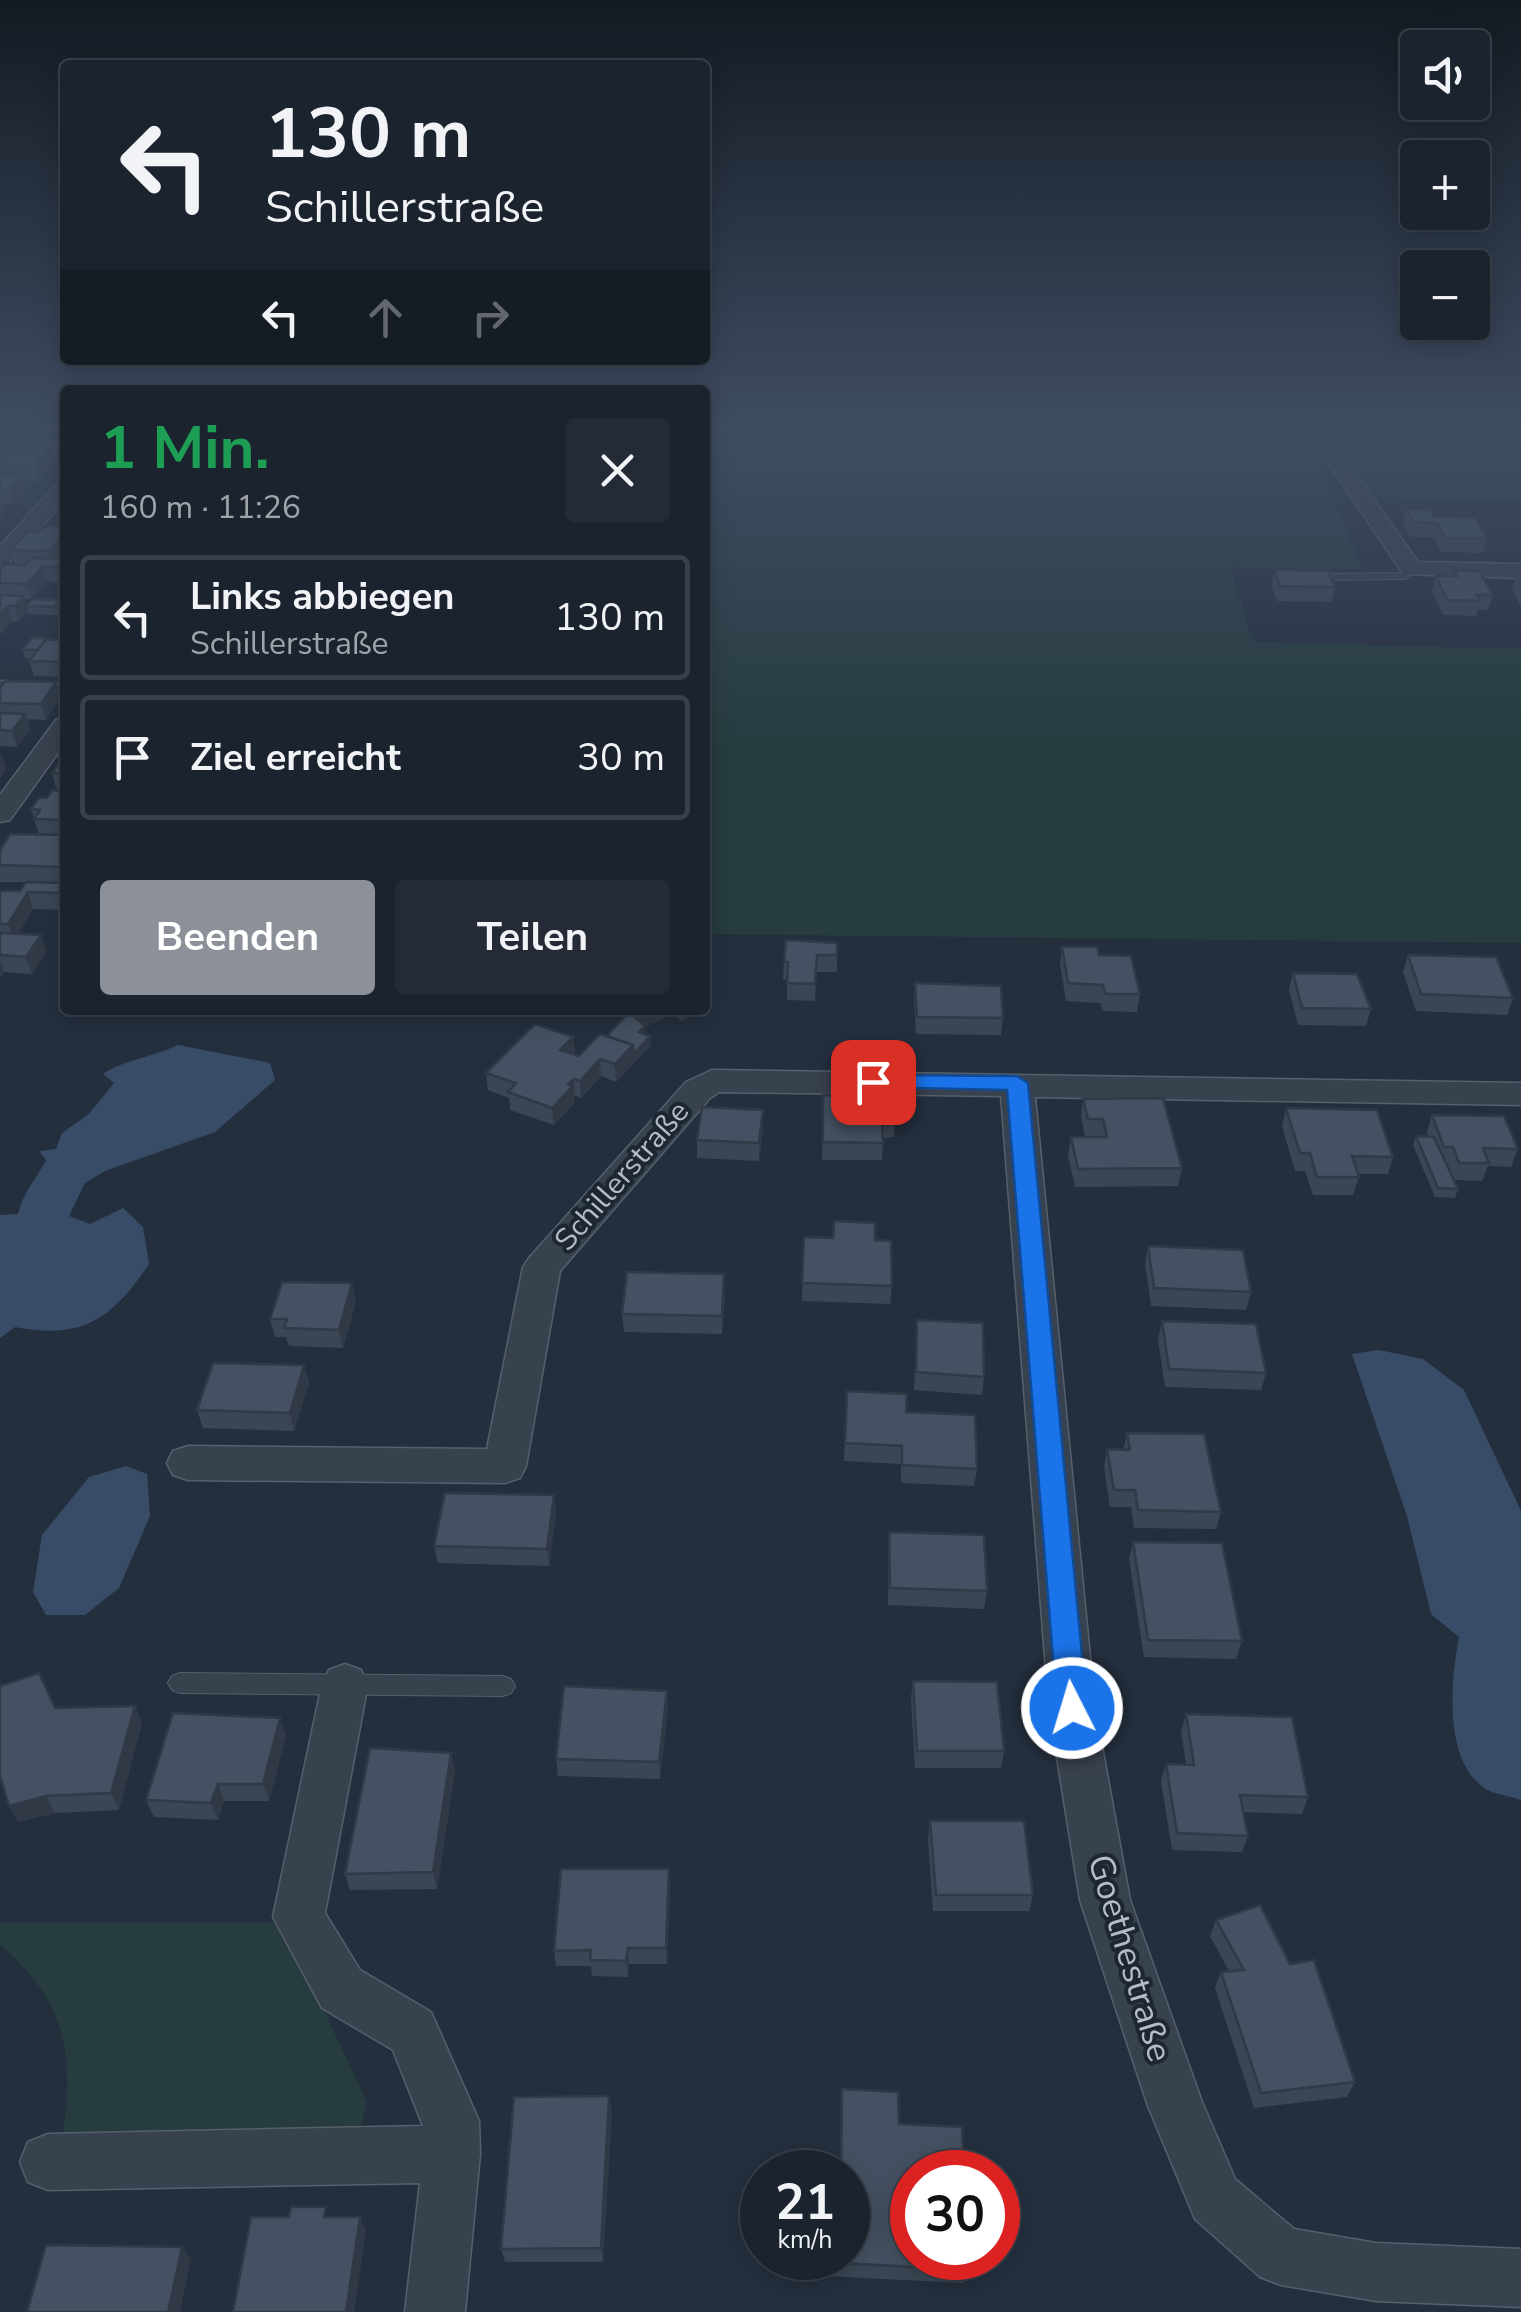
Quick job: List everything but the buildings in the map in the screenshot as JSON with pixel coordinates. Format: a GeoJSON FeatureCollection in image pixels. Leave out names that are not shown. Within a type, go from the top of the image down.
{"type":"FeatureCollection","features":[{"type":"Feature","properties":{"kind":"street"},"geometry":{"type":"LineString","coordinates":[[0,559],[21,538]]}},
{"type":"Feature","properties":{"kind":"street"},"geometry":{"type":"LineString","coordinates":[[1389,538],[1410,568],[1521,571]]}},
{"type":"Feature","properties":{"kind":"street"},"geometry":{"type":"LineString","coordinates":[[0,690],[60,692]]}},
{"type":"Feature","properties":{"kind":"street"},"geometry":{"type":"LineString","coordinates":[[0,814],[60,732]]}},
{"type":"Feature","properties":{"kind":"street","name":"Schillerstraße"},"geometry":{"type":"LineString","coordinates":[[188,1463],[505,1466],[542,1267],[698,1090],[712,1081],[1521,1094]]}},
{"type":"Feature","properties":{"kind":"street","name":"Goethestraße"},"geometry":{"type":"LineString","coordinates":[[1017,1083],[1072,1708],[1105,1900],[1176,2106],[1215,2199],[1281,2256],[1376,2272],[1521,2278]]}},
{"type":"Feature","properties":{"kind":"street"},"geometry":{"type":"LineString","coordinates":[[345,1684],[299,1917],[341,1990],[412,2030],[451,2121],[452,2154],[435,2312]]}},
{"type":"Feature","properties":{"kind":"street"},"geometry":{"type":"LineString","coordinates":[[48,2162],[452,2154]]}},
{"type":"Feature","properties":{"kind":"lane"},"geometry":{"type":"LineString","coordinates":[[1321,578],[1405,576],[1410,568]]}},
{"type":"Feature","properties":{"kind":"lane"},"geometry":{"type":"LineString","coordinates":[[180,1683],[503,1686]]}},
{"type":"Feature","properties":{"kind":"green space"},"geometry":{"type":"Polygon","coordinates":[[[710,538],[1350,538],[1363,570],[1230,567],[1253,642],[1521,649],[1521,943],[710,934],[710,538]]]}},
{"type":"Feature","properties":{"kind":"green space"},"geometry":{"type":"Polygon","coordinates":[[[0,1922],[283,1923],[367,2102],[357,2141],[62,2142],[67,2083],[61,2033],[40,1988],[0,1944],[0,1922]]]}},
{"type":"Feature","properties":{"kind":"water"},"geometry":{"type":"Polygon","coordinates":[[[178,1045],[270,1063],[275,1080],[215,1132],[105,1171],[85,1183],[69,1216],[90,1224],[123,1208],[143,1227],[149,1264],[122,1299],[94,1321],[78,1327],[15,1327],[0,1338],[0,1215],[18,1214],[46,1160],[39,1151],[56,1149],[62,1133],[89,1114],[114,1083],[103,1074],[178,1045]]]}},
{"type":"Feature","properties":{"kind":"water"},"geometry":{"type":"Polygon","coordinates":[[[1379,1350],[1423,1359],[1464,1390],[1521,1511],[1521,1800],[1483,1787],[1461,1757],[1453,1717],[1459,1637],[1431,1614],[1407,1516],[1352,1354],[1379,1350]]]}},
{"type":"Feature","properties":{"kind":"water"},"geometry":{"type":"Polygon","coordinates":[[[126,1466],[147,1474],[150,1516],[119,1588],[85,1615],[46,1615],[33,1592],[42,1535],[89,1477],[126,1466]]]}},
{"type":"Feature","properties":{"kind":"route"},"geometry":{"type":"LineString","coordinates":[[873,1082],[1017,1083],[1072,1708]]}}]}
